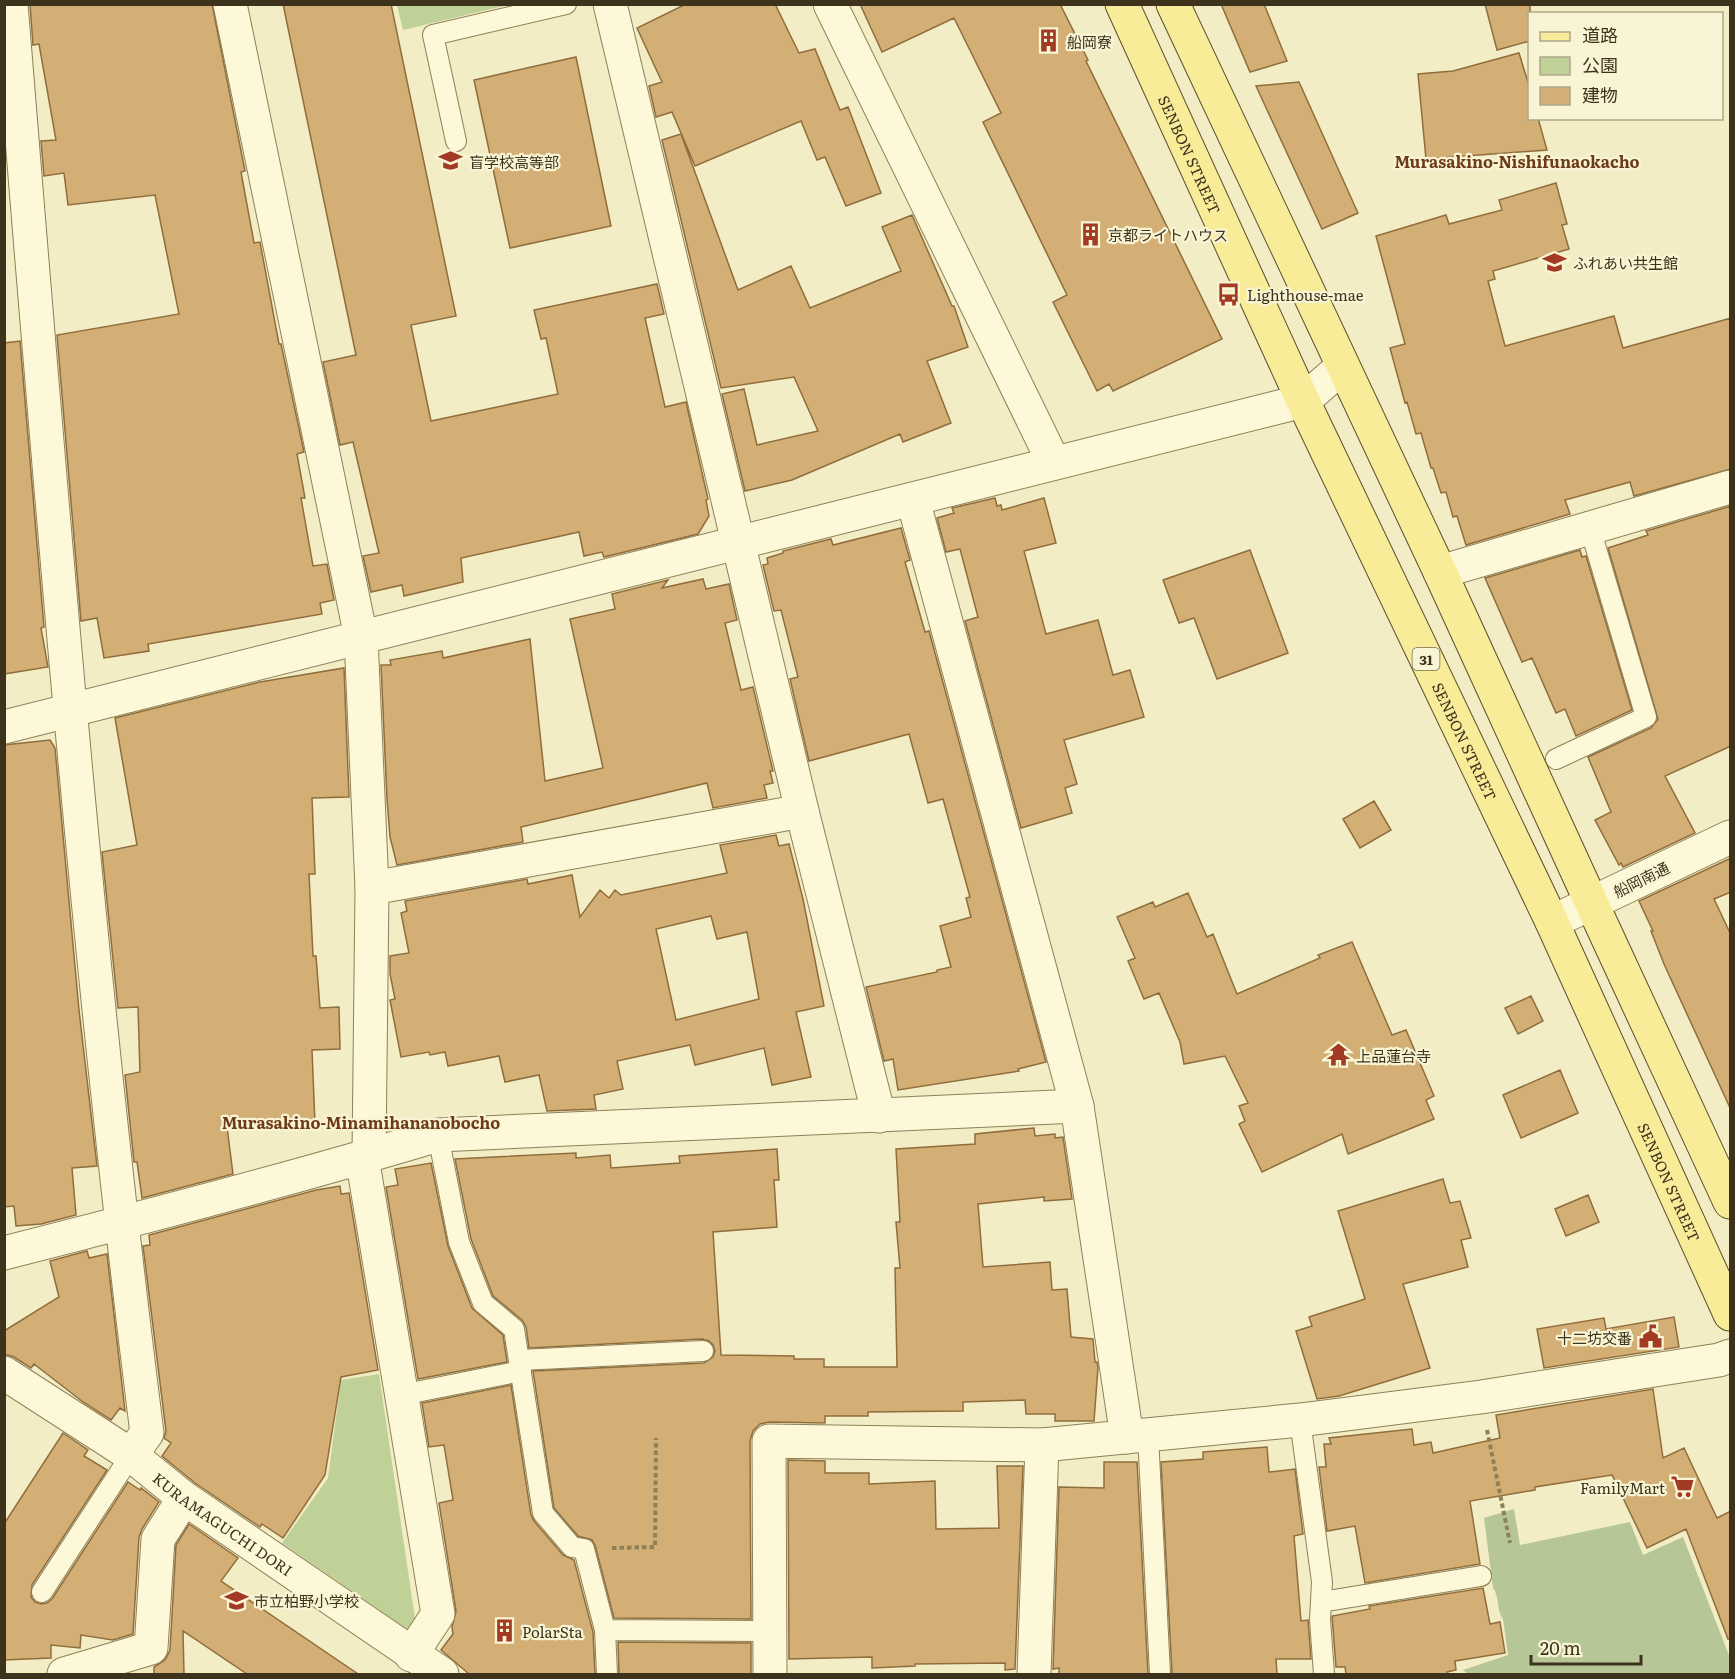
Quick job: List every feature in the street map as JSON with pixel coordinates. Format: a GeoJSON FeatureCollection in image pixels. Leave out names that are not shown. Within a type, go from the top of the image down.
{"type":"FeatureCollection","features":[{"type":"Feature","properties":{"kind":"main road","name":"SENBON STREET"},"geometry":{"type":"LineString","coordinates":[[1122,4],[1303,401],[1552,922],[1731,1314]]}},
{"type":"Feature","properties":{"kind":"main road"},"geometry":{"type":"LineString","coordinates":[[1173,4],[1440,572],[1731,1202]]}},
{"type":"Feature","properties":{"kind":"street"},"geometry":{"type":"LineString","coordinates":[[11,4],[70,711],[120,1223],[147,1433],[131,1455]]}},
{"type":"Feature","properties":{"kind":"street"},"geometry":{"type":"LineString","coordinates":[[230,4],[361,637],[372,888],[366,1156],[401,1395],[438,1614],[411,1654]]}},
{"type":"Feature","properties":{"kind":"street"},"geometry":{"type":"LineString","coordinates":[[609,4],[802,811],[879,1116]]}},
{"type":"Feature","properties":{"kind":"street"},"geometry":{"type":"LineString","coordinates":[[830,4],[1054,463]]}},
{"type":"Feature","properties":{"kind":"street"},"geometry":{"type":"LineString","coordinates":[[4,727],[1303,401],[1342,367]]}},
{"type":"Feature","properties":{"kind":"street"},"geometry":{"type":"LineString","coordinates":[[1440,572],[1731,487]]}},
{"type":"Feature","properties":{"kind":"street"},"geometry":{"type":"LineString","coordinates":[[913,500],[1077,1106],[1137,1436]]}},
{"type":"Feature","properties":{"kind":"street"},"geometry":{"type":"LineString","coordinates":[[372,888],[802,811]]}},
{"type":"Feature","properties":{"kind":"street","name":"船岡南通"},"geometry":{"type":"LineString","coordinates":[[1552,922],[1731,837]]}},
{"type":"Feature","properties":{"kind":"street"},"geometry":{"type":"LineString","coordinates":[[4,1253],[438,1135],[1077,1106]]}},
{"type":"Feature","properties":{"kind":"street"},"geometry":{"type":"LineString","coordinates":[[771,1674],[769,1441],[1042,1444],[1137,1436],[1300,1420],[1481,1397],[1731,1356]]}},
{"type":"Feature","properties":{"kind":"street","name":"KURAMAGUCHI DORI"},"geometry":{"type":"LineString","coordinates":[[4,1373],[131,1455],[183,1498],[442,1674]]}},
{"type":"Feature","properties":{"kind":"street"},"geometry":{"type":"LineString","coordinates":[[1034,1674],[1042,1444]]}},
{"type":"Feature","properties":{"kind":"street"},"geometry":{"type":"LineString","coordinates":[[64,1674],[151,1648],[158,1539],[183,1498]]}},
{"type":"Feature","properties":{"kind":"lane"},"geometry":{"type":"LineString","coordinates":[[456,141],[434,35],[566,4]]}},
{"type":"Feature","properties":{"kind":"lane"},"geometry":{"type":"LineString","coordinates":[[1556,759],[1646,717],[1590,528]]}},
{"type":"Feature","properties":{"kind":"lane"},"geometry":{"type":"LineString","coordinates":[[438,1135],[459,1242],[483,1303],[514,1329],[543,1513],[572,1547],[584,1549],[604,1630],[607,1674]]}},
{"type":"Feature","properties":{"kind":"lane"},"geometry":{"type":"LineString","coordinates":[[401,1395],[520,1366],[703,1352]]}},
{"type":"Feature","properties":{"kind":"lane"},"geometry":{"type":"LineString","coordinates":[[1300,1420],[1322,1582],[1324,1674]]}},
{"type":"Feature","properties":{"kind":"lane"},"geometry":{"type":"LineString","coordinates":[[1137,1436],[1160,1674]]}},
{"type":"Feature","properties":{"kind":"lane"},"geometry":{"type":"LineString","coordinates":[[42,1592],[131,1455]]}},
{"type":"Feature","properties":{"kind":"lane"},"geometry":{"type":"LineString","coordinates":[[1321,1602],[1481,1576]]}},
{"type":"Feature","properties":{"kind":"lane"},"geometry":{"type":"LineString","coordinates":[[604,1630],[769,1631]]}},
{"type":"Feature","properties":{"kind":"path"},"geometry":{"type":"LineString","coordinates":[[1481,1397],[1510,1543]]}},
{"type":"Feature","properties":{"kind":"path"},"geometry":{"type":"LineString","coordinates":[[584,1549],[655,1547],[656,1437]]}},
{"type":"Feature","properties":{"kind":"green space"},"geometry":{"type":"Polygon","coordinates":[[[397,4],[508,5],[403,30],[397,4]]]}},
{"type":"Feature","properties":{"kind":"green space"},"geometry":{"type":"Polygon","coordinates":[[[379,1374],[415,1619],[407,1629],[282,1543],[328,1478],[341,1380],[379,1374]]]}},
{"type":"Feature","properties":{"kind":"green space"},"geometry":{"type":"Polygon","coordinates":[[[1514,1509],[1520,1545],[1630,1522],[1643,1555],[1683,1537],[1730,1658],[1730,1674],[1468,1674],[1463,1670],[1508,1655],[1503,1619],[1493,1588],[1484,1518],[1514,1509]]]}},
{"type":"Feature","properties":{"kind":"building"},"geometry":{"type":"Polygon","coordinates":[[[30,4],[212,4],[245,171],[241,172],[254,243],[260,242],[279,344],[281,344],[304,452],[297,454],[305,498],[301,498],[313,566],[327,564],[334,600],[320,603],[322,614],[148,644],[149,651],[104,658],[97,618],[81,621],[57,335],[179,314],[155,195],[68,205],[64,173],[44,176],[41,141],[56,140],[39,44],[33,45],[30,4]]]}},
{"type":"Feature","properties":{"kind":"building"},"geometry":{"type":"Polygon","coordinates":[[[283,4],[391,4],[456,316],[411,325],[431,421],[558,394],[546,338],[541,339],[534,310],[657,284],[664,314],[645,318],[665,407],[686,402],[708,499],[706,500],[709,516],[698,534],[604,557],[602,552],[584,556],[579,532],[461,558],[463,582],[404,596],[402,585],[371,592],[363,556],[379,553],[353,442],[340,445],[323,362],[356,355],[283,4]]]}},
{"type":"Feature","properties":{"kind":"building"},"geometry":{"type":"Polygon","coordinates":[[[686,4],[775,4],[799,53],[815,49],[840,110],[848,107],[881,193],[846,206],[825,157],[817,160],[801,121],[695,166],[672,112],[656,117],[649,86],[662,82],[637,28],[686,4]]]}},
{"type":"Feature","properties":{"kind":"building","name":"京都ライトハウス"},"geometry":{"type":"Polygon","coordinates":[[[860,4],[1060,4],[1222,339],[1113,391],[1109,384],[1097,391],[1053,302],[1067,295],[983,122],[1001,113],[954,18],[882,52],[860,4]]]}},
{"type":"Feature","properties":{"kind":"building"},"geometry":{"type":"Polygon","coordinates":[[[1221,4],[1264,4],[1287,61],[1250,72],[1221,4]]]}},
{"type":"Feature","properties":{"kind":"building"},"geometry":{"type":"Polygon","coordinates":[[[1485,4],[1530,4],[1528,42],[1497,50],[1485,4]]]}},
{"type":"Feature","properties":{"kind":"building"},"geometry":{"type":"Polygon","coordinates":[[[1519,53],[1528,82],[1528,120],[1539,120],[1547,150],[1426,159],[1418,74],[1453,71],[1519,53]]]}},
{"type":"Feature","properties":{"kind":"building"},"geometry":{"type":"Polygon","coordinates":[[[576,57],[611,226],[510,248],[474,80],[576,57]]]}},
{"type":"Feature","properties":{"kind":"building"},"geometry":{"type":"Polygon","coordinates":[[[1299,82],[1358,213],[1322,229],[1256,86],[1299,82]]]}},
{"type":"Feature","properties":{"kind":"building"},"geometry":{"type":"Polygon","coordinates":[[[681,134],[738,290],[791,266],[810,308],[901,271],[882,227],[912,215],[952,306],[954,306],[968,347],[927,361],[951,423],[903,442],[900,434],[792,480],[745,491],[722,394],[744,389],[757,445],[818,431],[794,377],[721,388],[662,140],[681,134]]]}},
{"type":"Feature","properties":{"kind":"building"},"geometry":{"type":"Polygon","coordinates":[[[1556,183],[1567,224],[1562,225],[1569,249],[1493,271],[1495,279],[1488,281],[1505,346],[1614,316],[1623,348],[1731,318],[1731,469],[1634,496],[1630,482],[1565,500],[1570,514],[1466,545],[1457,516],[1453,517],[1446,492],[1441,493],[1421,433],[1416,434],[1407,402],[1405,403],[1390,348],[1405,344],[1376,236],[1446,215],[1449,224],[1502,210],[1499,200],[1556,183]]]}},
{"type":"Feature","properties":{"kind":"building"},"geometry":{"type":"Polygon","coordinates":[[[20,341],[44,627],[41,628],[48,667],[4,674],[4,343],[20,341]]]}},
{"type":"Feature","properties":{"kind":"building"},"geometry":{"type":"Polygon","coordinates":[[[995,498],[997,506],[1001,505],[1002,510],[1044,498],[1056,543],[1024,551],[1046,634],[1098,620],[1113,675],[1130,670],[1144,717],[1064,740],[1077,784],[1065,788],[1072,813],[1021,828],[965,621],[978,617],[960,549],[946,552],[937,518],[954,513],[952,508],[995,498]]]}},
{"type":"Feature","properties":{"kind":"building"},"geometry":{"type":"Polygon","coordinates":[[[1731,506],[1731,746],[1665,776],[1695,833],[1623,867],[1621,863],[1619,865],[1595,820],[1611,812],[1588,757],[1651,728],[1658,719],[1608,548],[1648,535],[1646,531],[1731,506]]]}},
{"type":"Feature","properties":{"kind":"building"},"geometry":{"type":"Polygon","coordinates":[[[901,528],[910,560],[905,562],[925,632],[929,631],[1046,1062],[1018,1069],[1019,1071],[898,1090],[893,1059],[884,1061],[866,987],[951,967],[940,926],[971,917],[966,898],[970,897],[943,799],[928,803],[909,734],[809,761],[790,679],[798,677],[781,610],[774,611],[763,565],[768,564],[767,558],[783,553],[783,551],[831,539],[833,545],[901,528]]]}},
{"type":"Feature","properties":{"kind":"building"},"geometry":{"type":"Polygon","coordinates":[[[1250,550],[1288,653],[1217,679],[1194,618],[1179,623],[1163,580],[1250,550]]]}},
{"type":"Feature","properties":{"kind":"building"},"geometry":{"type":"Polygon","coordinates":[[[1580,550],[1582,557],[1586,556],[1632,710],[1576,736],[1565,709],[1556,713],[1532,658],[1522,662],[1485,578],[1580,550]]]}},
{"type":"Feature","properties":{"kind":"building"},"geometry":{"type":"Polygon","coordinates":[[[703,579],[706,589],[729,584],[737,620],[725,623],[741,690],[753,687],[773,771],[770,771],[773,783],[764,785],[767,798],[713,808],[707,783],[521,827],[523,842],[397,865],[390,837],[381,665],[391,665],[390,660],[442,651],[443,658],[530,639],[545,781],[603,768],[570,619],[615,609],[612,594],[668,580],[662,588],[703,579]]]}},
{"type":"Feature","properties":{"kind":"building"},"geometry":{"type":"Polygon","coordinates":[[[344,668],[349,797],[312,798],[315,874],[309,874],[313,956],[316,956],[320,1008],[339,1007],[340,1049],[312,1050],[315,1124],[227,1127],[233,1174],[142,1198],[137,1162],[134,1162],[125,1075],[140,1072],[138,1007],[118,1008],[102,852],[137,845],[115,718],[260,682],[344,668]]]}},
{"type":"Feature","properties":{"kind":"building"},"geometry":{"type":"Polygon","coordinates":[[[50,740],[55,748],[79,1010],[97,1166],[72,1168],[76,1215],[41,1224],[16,1226],[14,1206],[4,1207],[4,745],[50,740]]]}},
{"type":"Feature","properties":{"kind":"building"},"geometry":{"type":"Polygon","coordinates":[[[1374,801],[1391,830],[1360,848],[1343,819],[1374,801]]]}},
{"type":"Feature","properties":{"kind":"building"},"geometry":{"type":"Polygon","coordinates":[[[776,835],[779,846],[789,844],[803,899],[824,1006],[796,1012],[811,1077],[772,1085],[764,1048],[695,1065],[690,1045],[617,1061],[623,1089],[594,1095],[596,1109],[547,1111],[539,1075],[505,1082],[499,1056],[448,1066],[445,1052],[430,1055],[429,1052],[401,1057],[390,1000],[395,999],[390,974],[390,956],[409,953],[401,913],[407,911],[405,901],[527,879],[528,884],[572,875],[580,917],[600,890],[609,898],[615,890],[621,895],[727,873],[720,845],[776,835]],[[711,916],[656,929],[676,1020],[759,999],[747,932],[717,939],[711,916]]]}},
{"type":"Feature","properties":{"kind":"building"},"geometry":{"type":"Polygon","coordinates":[[[1731,858],[1731,892],[1714,899],[1731,935],[1731,1110],[1664,964],[1651,931],[1653,931],[1639,901],[1731,858]]]}},
{"type":"Feature","properties":{"kind":"building"},"geometry":{"type":"Polygon","coordinates":[[[1188,893],[1207,937],[1213,934],[1237,994],[1320,958],[1318,955],[1352,942],[1392,1035],[1406,1030],[1434,1096],[1426,1100],[1434,1119],[1348,1154],[1342,1134],[1262,1172],[1239,1124],[1245,1121],[1239,1106],[1248,1103],[1225,1056],[1184,1064],[1180,1042],[1159,993],[1144,999],[1128,961],[1135,958],[1117,917],[1153,902],[1155,907],[1188,893]]]}},
{"type":"Feature","properties":{"kind":"building"},"geometry":{"type":"Polygon","coordinates":[[[1531,996],[1543,1021],[1518,1034],[1505,1008],[1531,996]]]}},
{"type":"Feature","properties":{"kind":"building"},"geometry":{"type":"Polygon","coordinates":[[[1560,1070],[1578,1113],[1521,1138],[1503,1095],[1560,1070]]]}},
{"type":"Feature","properties":{"kind":"building"},"geometry":{"type":"Polygon","coordinates":[[[1034,1128],[1035,1136],[1055,1134],[1055,1138],[1063,1137],[1072,1199],[1044,1201],[1044,1197],[978,1204],[983,1267],[1050,1262],[1052,1290],[1067,1289],[1071,1337],[1093,1339],[1095,1362],[1098,1367],[1094,1421],[1055,1421],[1055,1414],[1026,1414],[1025,1400],[963,1402],[963,1411],[868,1412],[868,1416],[825,1416],[825,1423],[769,1422],[760,1424],[753,1431],[750,1441],[751,1619],[614,1618],[595,1545],[592,1540],[578,1536],[554,1508],[533,1371],[704,1363],[713,1357],[715,1351],[713,1345],[702,1339],[529,1348],[526,1327],[522,1320],[493,1296],[471,1239],[455,1159],[576,1153],[576,1158],[610,1155],[611,1168],[680,1163],[679,1156],[777,1149],[779,1180],[774,1180],[777,1227],[713,1232],[721,1355],[794,1356],[794,1359],[824,1359],[824,1367],[897,1367],[895,1268],[900,1268],[896,1222],[900,1222],[896,1149],[975,1144],[975,1134],[1034,1128]]]}},
{"type":"Feature","properties":{"kind":"building"},"geometry":{"type":"Polygon","coordinates":[[[431,1163],[448,1246],[472,1308],[503,1335],[507,1362],[418,1379],[386,1187],[398,1185],[395,1169],[431,1163]]]}},
{"type":"Feature","properties":{"kind":"building"},"geometry":{"type":"Polygon","coordinates":[[[1443,1179],[1450,1203],[1460,1201],[1471,1238],[1461,1240],[1468,1267],[1403,1284],[1430,1368],[1339,1396],[1317,1399],[1296,1331],[1312,1326],[1309,1317],[1365,1299],[1338,1211],[1443,1179]]]}},
{"type":"Feature","properties":{"kind":"building"},"geometry":{"type":"Polygon","coordinates":[[[340,1186],[341,1194],[349,1193],[378,1370],[341,1377],[325,1475],[283,1538],[262,1524],[260,1527],[195,1483],[162,1456],[171,1443],[164,1438],[166,1431],[143,1246],[150,1245],[149,1235],[316,1190],[340,1186]]]}},
{"type":"Feature","properties":{"kind":"building"},"geometry":{"type":"Polygon","coordinates":[[[1588,1195],[1599,1222],[1566,1236],[1555,1209],[1588,1195]]]}},
{"type":"Feature","properties":{"kind":"building"},"geometry":{"type":"Polygon","coordinates":[[[87,1251],[89,1258],[107,1254],[125,1411],[120,1408],[111,1420],[83,1402],[34,1364],[31,1368],[14,1357],[4,1354],[4,1331],[59,1297],[50,1261],[87,1251]]]}},
{"type":"Feature","properties":{"kind":"building"},"geometry":{"type":"Polygon","coordinates":[[[1674,1317],[1679,1347],[1544,1368],[1537,1329],[1604,1318],[1606,1329],[1674,1317]]]}},
{"type":"Feature","properties":{"kind":"building"},"geometry":{"type":"Polygon","coordinates":[[[511,1385],[531,1515],[563,1555],[574,1560],[593,1632],[595,1674],[469,1674],[441,1650],[453,1634],[452,1627],[456,1611],[439,1503],[453,1500],[444,1445],[429,1447],[422,1403],[511,1385]]]}},
{"type":"Feature","properties":{"kind":"building"},"geometry":{"type":"Polygon","coordinates":[[[1653,1389],[1663,1458],[1684,1448],[1717,1518],[1731,1511],[1731,1639],[1728,1639],[1686,1529],[1647,1548],[1612,1475],[1535,1487],[1535,1490],[1470,1501],[1480,1564],[1365,1583],[1355,1526],[1327,1531],[1319,1467],[1326,1467],[1324,1444],[1331,1444],[1329,1438],[1412,1429],[1414,1445],[1431,1442],[1433,1453],[1500,1438],[1496,1415],[1653,1389]]]}},
{"type":"Feature","properties":{"kind":"building"},"geometry":{"type":"Polygon","coordinates":[[[63,1433],[88,1450],[84,1456],[107,1470],[32,1585],[31,1597],[35,1602],[41,1604],[52,1599],[128,1482],[140,1490],[141,1488],[159,1502],[139,1537],[133,1634],[113,1640],[81,1635],[80,1648],[51,1645],[51,1658],[4,1660],[4,1524],[63,1433]]]}},
{"type":"Feature","properties":{"kind":"building"},"geometry":{"type":"Polygon","coordinates":[[[1267,1447],[1269,1472],[1295,1469],[1303,1534],[1294,1536],[1301,1621],[1308,1620],[1311,1659],[1276,1659],[1277,1674],[1172,1674],[1161,1462],[1203,1459],[1203,1452],[1267,1447]]]}},
{"type":"Feature","properties":{"kind":"building"},"geometry":{"type":"Polygon","coordinates":[[[788,1460],[825,1461],[825,1473],[869,1473],[869,1484],[935,1481],[936,1529],[999,1528],[997,1466],[1023,1466],[1015,1669],[1005,1670],[1005,1663],[915,1664],[915,1666],[872,1668],[872,1657],[789,1659],[788,1460]]]}},
{"type":"Feature","properties":{"kind":"building"},"geometry":{"type":"Polygon","coordinates":[[[1104,1462],[1137,1462],[1148,1674],[1059,1674],[1059,1668],[1053,1669],[1059,1487],[1104,1488],[1104,1462]]]}},
{"type":"Feature","properties":{"kind":"building"},"geometry":{"type":"Polygon","coordinates":[[[189,1524],[238,1558],[221,1581],[358,1674],[247,1674],[183,1631],[184,1674],[154,1674],[154,1667],[165,1660],[170,1650],[176,1545],[189,1524]]]}},
{"type":"Feature","properties":{"kind":"building"},"geometry":{"type":"Polygon","coordinates":[[[1483,1588],[1490,1624],[1500,1622],[1505,1653],[1455,1661],[1456,1670],[1447,1672],[1448,1674],[1346,1674],[1345,1667],[1336,1667],[1332,1616],[1370,1609],[1369,1606],[1483,1588]]]}},
{"type":"Feature","properties":{"kind":"building"},"geometry":{"type":"Polygon","coordinates":[[[618,1642],[751,1643],[751,1674],[619,1674],[618,1642]]]}},
{"type":"Feature","properties":{"kind":"place","name":"船岡寮"},"geometry":{"type":"Point","coordinates":[1049,41]}},
{"type":"Feature","properties":{"kind":"place","name":"盲学校高等部"},"geometry":{"type":"Point","coordinates":[451,161]}},
{"type":"Feature","properties":{"kind":"place","name":"京都ライトハウス"},"geometry":{"type":"Point","coordinates":[1090,234]}},
{"type":"Feature","properties":{"kind":"place","name":"ふれあい共生館"},"geometry":{"type":"Point","coordinates":[1555,262]}},
{"type":"Feature","properties":{"kind":"place","name":"Lighthouse-mae"},"geometry":{"type":"Point","coordinates":[1229,294]}},
{"type":"Feature","properties":{"kind":"place","name":"上品蓮台寺"},"geometry":{"type":"Point","coordinates":[1338,1055]}},
{"type":"Feature","properties":{"kind":"place","name":"十二坊交番"},"geometry":{"type":"Point","coordinates":[1650,1337]}},
{"type":"Feature","properties":{"kind":"place","name":"FamilyMart"},"geometry":{"type":"Point","coordinates":[1683,1487]}},
{"type":"Feature","properties":{"kind":"place","name":"市立柏野小学校"},"geometry":{"type":"Point","coordinates":[236,1600]}},
{"type":"Feature","properties":{"kind":"place","name":"PolarSta"},"geometry":{"type":"Point","coordinates":[504,1631]}},
{"type":"Feature","properties":{"kind":"district","name":"Murasakino-Nishifunaokacho"},"geometry":{"type":"Point","coordinates":[1517,161]}},
{"type":"Feature","properties":{"kind":"district","name":"Murasakino-Minamihananobocho"},"geometry":{"type":"Point","coordinates":[361,1122]}}]}
